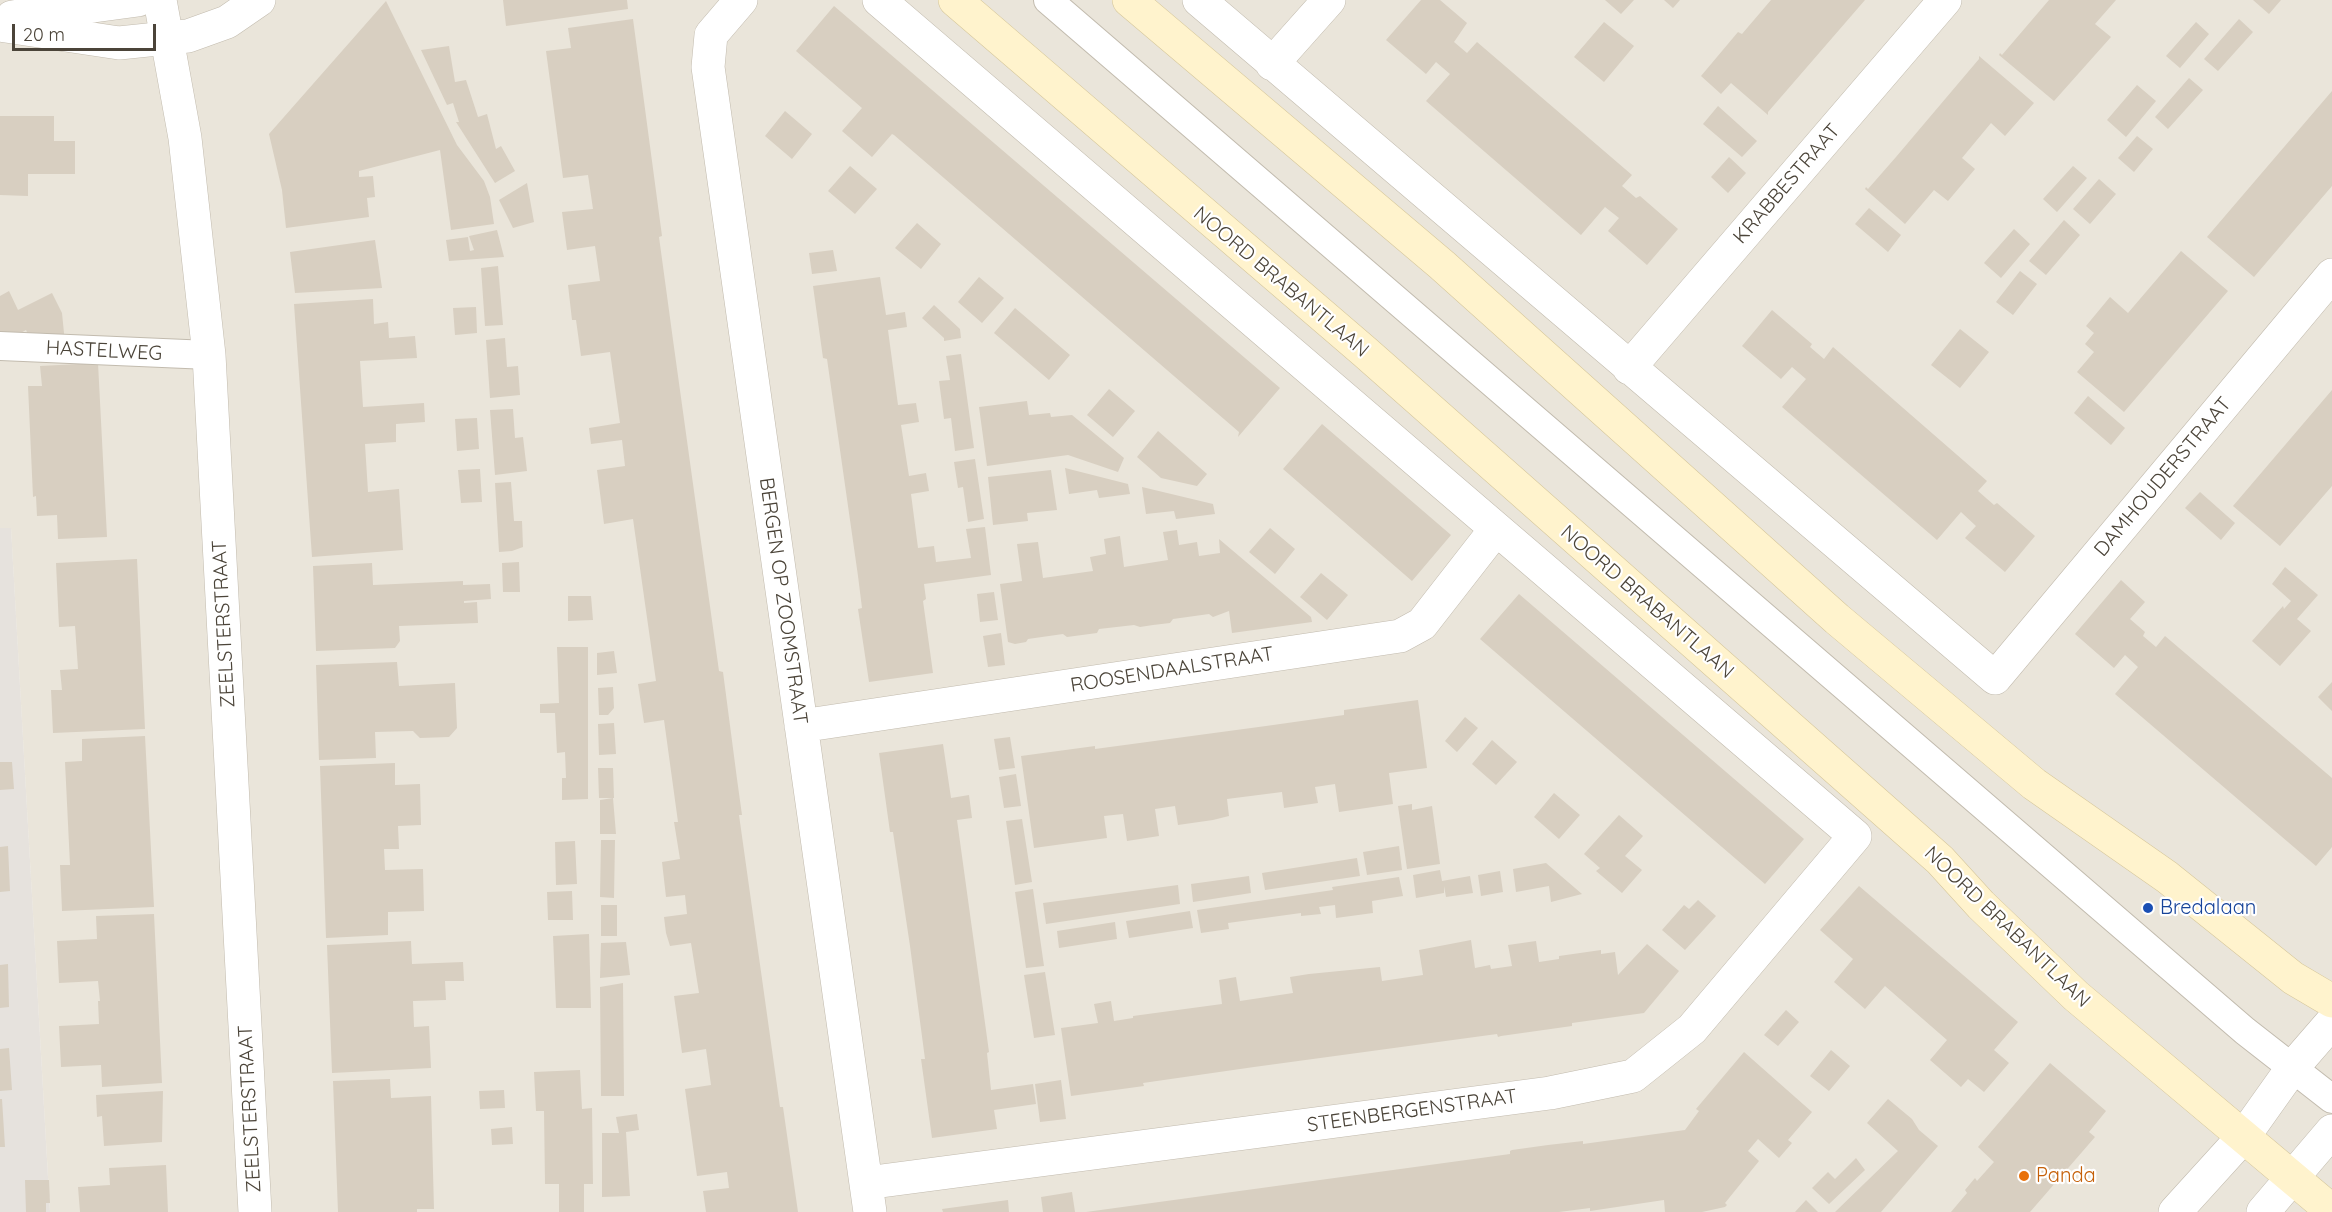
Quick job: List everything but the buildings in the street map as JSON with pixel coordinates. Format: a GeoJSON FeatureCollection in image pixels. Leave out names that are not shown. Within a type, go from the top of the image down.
{"type":"FeatureCollection","features":[{"type":"Feature","properties":{"kind":"main road","name":"NOORD BRABANTLAAN"},"geometry":{"type":"LineString","coordinates":[[955,0],[1365,352],[1940,860],[1981,904],[2076,996],[2332,1211]]}},
{"type":"Feature","properties":{"kind":"main road"},"geometry":{"type":"LineString","coordinates":[[1129,0],[1442,265],[1837,619],[2034,784],[2167,877],[2293,978],[2332,1001]]}},
{"type":"Feature","properties":{"kind":"street"},"geometry":{"type":"LineString","coordinates":[[0,19],[138,0]]}},
{"type":"Feature","properties":{"kind":"street","name":"ZEELSTERSTRAAT"},"geometry":{"type":"LineString","coordinates":[[160,0],[185,138],[209,356],[255,1212]]}},
{"type":"Feature","properties":{"kind":"street"},"geometry":{"type":"LineString","coordinates":[[0,25],[119,43],[188,36],[226,22],[259,0]]}},
{"type":"Feature","properties":{"kind":"street","name":"BERGEN OP ZOOMSTRAAT"},"geometry":{"type":"LineString","coordinates":[[741,0],[711,34],[708,67],[868,1197]]}},
{"type":"Feature","properties":{"kind":"street"},"geometry":{"type":"LineString","coordinates":[[879,0],[1496,529]]}},
{"type":"Feature","properties":{"kind":"street"},"geometry":{"type":"LineString","coordinates":[[1199,0],[1629,368]]}},
{"type":"Feature","properties":{"kind":"street"},"geometry":{"type":"LineString","coordinates":[[1272,64],[1329,0]]}},
{"type":"Feature","properties":{"kind":"street","name":"KRABBESTRAAT"},"geometry":{"type":"LineString","coordinates":[[1629,368],[1945,0]]}},
{"type":"Feature","properties":{"kind":"street","name":"DAMHOUDERSTRAAT"},"geometry":{"type":"LineString","coordinates":[[1629,368],[1995,678],[2332,275]]}},
{"type":"Feature","properties":{"kind":"street","name":"ROOSENDAALSTRAAT"},"geometry":{"type":"LineString","coordinates":[[801,726],[1400,636],[1422,624],[1496,529]]}},
{"type":"Feature","properties":{"kind":"street","name":"STEENBERGENSTRAAT"},"geometry":{"type":"LineString","coordinates":[[868,1197],[1550,1093],[1633,1076],[1692,1029],[1855,836],[1496,529]]}},
{"type":"Feature","properties":{"kind":"street"},"geometry":{"type":"LineString","coordinates":[[2175,1212],[2244,1136],[2293,1067],[2332,1022]]}},
{"type":"Feature","properties":{"kind":"street"},"geometry":{"type":"LineString","coordinates":[[2263,1212],[2332,1131]]}},
{"type":"Feature","properties":{"kind":"lane"},"geometry":{"type":"LineString","coordinates":[[1048,0],[2245,1030],[2332,1099]]}},
{"type":"Feature","properties":{"kind":"lane","name":"HASTELWEG"},"geometry":{"type":"LineString","coordinates":[[0,346],[209,356]]}},
{"type":"Feature","properties":{"kind":"shaded area"},"geometry":{"type":"Polygon","coordinates":[[[0,0],[2332,0],[2332,1212],[50,1212],[11,529],[0,528],[0,0]]]}},
{"type":"Feature","properties":{"kind":"shaded area"},"geometry":{"type":"Polygon","coordinates":[[[0,528],[11,528],[50,1212],[0,1212],[0,528]]]}},
{"type":"Feature","properties":{"kind":"place","name":"Bredalaan"},"geometry":{"type":"Point","coordinates":[2148,908]}},
{"type":"Feature","properties":{"kind":"place","name":"Panda"},"geometry":{"type":"Point","coordinates":[2024,1176]}}]}
